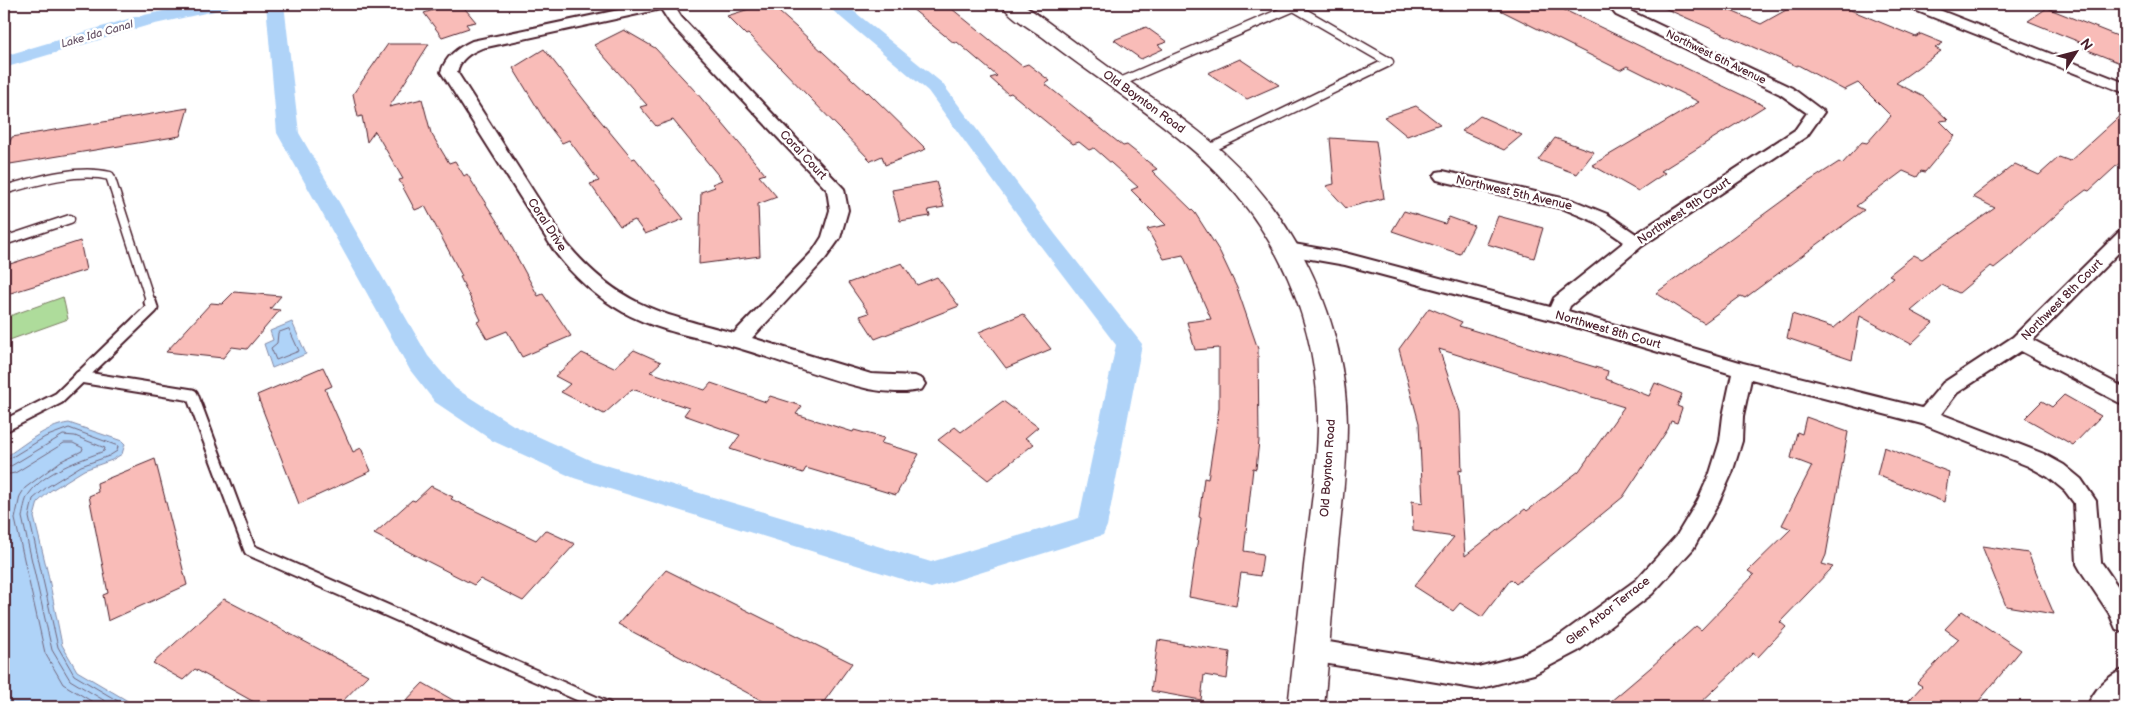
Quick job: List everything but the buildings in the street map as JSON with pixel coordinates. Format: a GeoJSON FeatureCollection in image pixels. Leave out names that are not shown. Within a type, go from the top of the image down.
{"type":"FeatureCollection","features":[{"type":"Feature","properties":{"kind":"street","name":"Coral Drive"},"geometry":{"type":"LineString","coordinates":[[666,4],[477,44],[456,57],[450,64],[450,72],[561,248],[579,270],[602,290],[630,308],[664,322],[738,341],[870,382],[915,384]]}},
{"type":"Feature","properties":{"kind":"street","name":"Coral Court"},"geometry":{"type":"LineString","coordinates":[[666,4],[675,20],[835,189],[839,210],[831,238],[819,254],[738,341]]}},
{"type":"Feature","properties":{"kind":"street","name":"Old Boynton Road"},"geometry":{"type":"LineString","coordinates":[[1011,4],[1118,84],[1165,116],[1207,150],[1264,211],[1288,249],[1310,297],[1321,331],[1328,368],[1332,408],[1332,452],[1306,707]]}},
{"type":"Feature","properties":{"kind":"street","name":"Northwest 6th Avenue"},"geometry":{"type":"LineString","coordinates":[[1614,4],[1621,12],[1786,91],[1815,113]]}},
{"type":"Feature","properties":{"kind":"street"},"geometry":{"type":"LineString","coordinates":[[1912,4],[2125,88]]}},
{"type":"Feature","properties":{"kind":"street","name":"Northwest 9th Court"},"geometry":{"type":"LineString","coordinates":[[1557,315],[1561,303],[1636,242],[1801,133],[1815,113]]}},
{"type":"Feature","properties":{"kind":"street","name":"Northwest 5th Avenue"},"geometry":{"type":"LineString","coordinates":[[1443,176],[1569,205],[1601,218],[1636,242]]}},
{"type":"Feature","properties":{"kind":"street","name":"Northwest 8th Court"},"geometry":{"type":"LineString","coordinates":[[1927,417],[1950,388],[2020,342],[2125,236]]}},
{"type":"Feature","properties":{"kind":"street","name":"Northwest 8th Court"},"geometry":{"type":"LineString","coordinates":[[1288,249],[1345,259],[1557,315],[1743,370],[1927,417],[2036,460],[2056,471],[2073,486],[2084,501],[2089,564],[2118,606],[2125,621]]}},
{"type":"Feature","properties":{"kind":"street"},"geometry":{"type":"LineString","coordinates":[[2020,342],[2125,397]]}},
{"type":"Feature","properties":{"kind":"street","name":"Glen Arbor Terrace"},"geometry":{"type":"LineString","coordinates":[[1311,650],[1478,678],[1525,666],[1568,643],[1644,587],[1684,542],[1707,504],[1721,473],[1731,441],[1732,416],[1743,370]]}},
{"type":"Feature","properties":{"kind":"street"},"geometry":{"type":"LineString","coordinates":[[2100,707],[2109,694],[2125,681]]}},
{"type":"Feature","properties":{"kind":"lane"},"geometry":{"type":"LineString","coordinates":[[1118,84],[1294,7],[1389,62],[1207,150]]}},
{"type":"Feature","properties":{"kind":"lane"},"geometry":{"type":"LineString","coordinates":[[4,190],[56,178],[105,173],[110,176],[152,308],[59,398],[4,426]]}},
{"type":"Feature","properties":{"kind":"lane"},"geometry":{"type":"LineString","coordinates":[[4,241],[70,220]]}},
{"type":"Feature","properties":{"kind":"lane"},"geometry":{"type":"LineString","coordinates":[[80,377],[192,395],[250,550],[606,707]]}},
{"type":"Feature","properties":{"kind":"green space"},"geometry":{"type":"Polygon","coordinates":[[[63,297],[68,319],[4,342],[4,318],[63,297]]]}},
{"type":"Feature","properties":{"kind":"water"},"geometry":{"type":"Polygon","coordinates":[[[292,322],[306,354],[272,368],[264,344],[273,340],[270,331],[292,322]]]}},
{"type":"Feature","properties":{"kind":"water"},"geometry":{"type":"Polygon","coordinates":[[[69,423],[122,441],[125,444],[122,454],[112,460],[84,470],[50,491],[38,502],[34,517],[62,645],[77,671],[138,707],[4,707],[4,458],[43,432],[69,423]]]}},
{"type":"Feature","properties":{"kind":"waterway","name":"Lake Ida Canal"},"geometry":{"type":"LineString","coordinates":[[4,62],[142,21],[221,4]]}},
{"type":"Feature","properties":{"kind":"waterway"},"geometry":{"type":"LineString","coordinates":[[275,4],[288,133],[419,363],[445,395],[503,433],[584,470],[931,575],[1092,526],[1129,344],[1047,239],[935,87],[834,4]]}}]}
